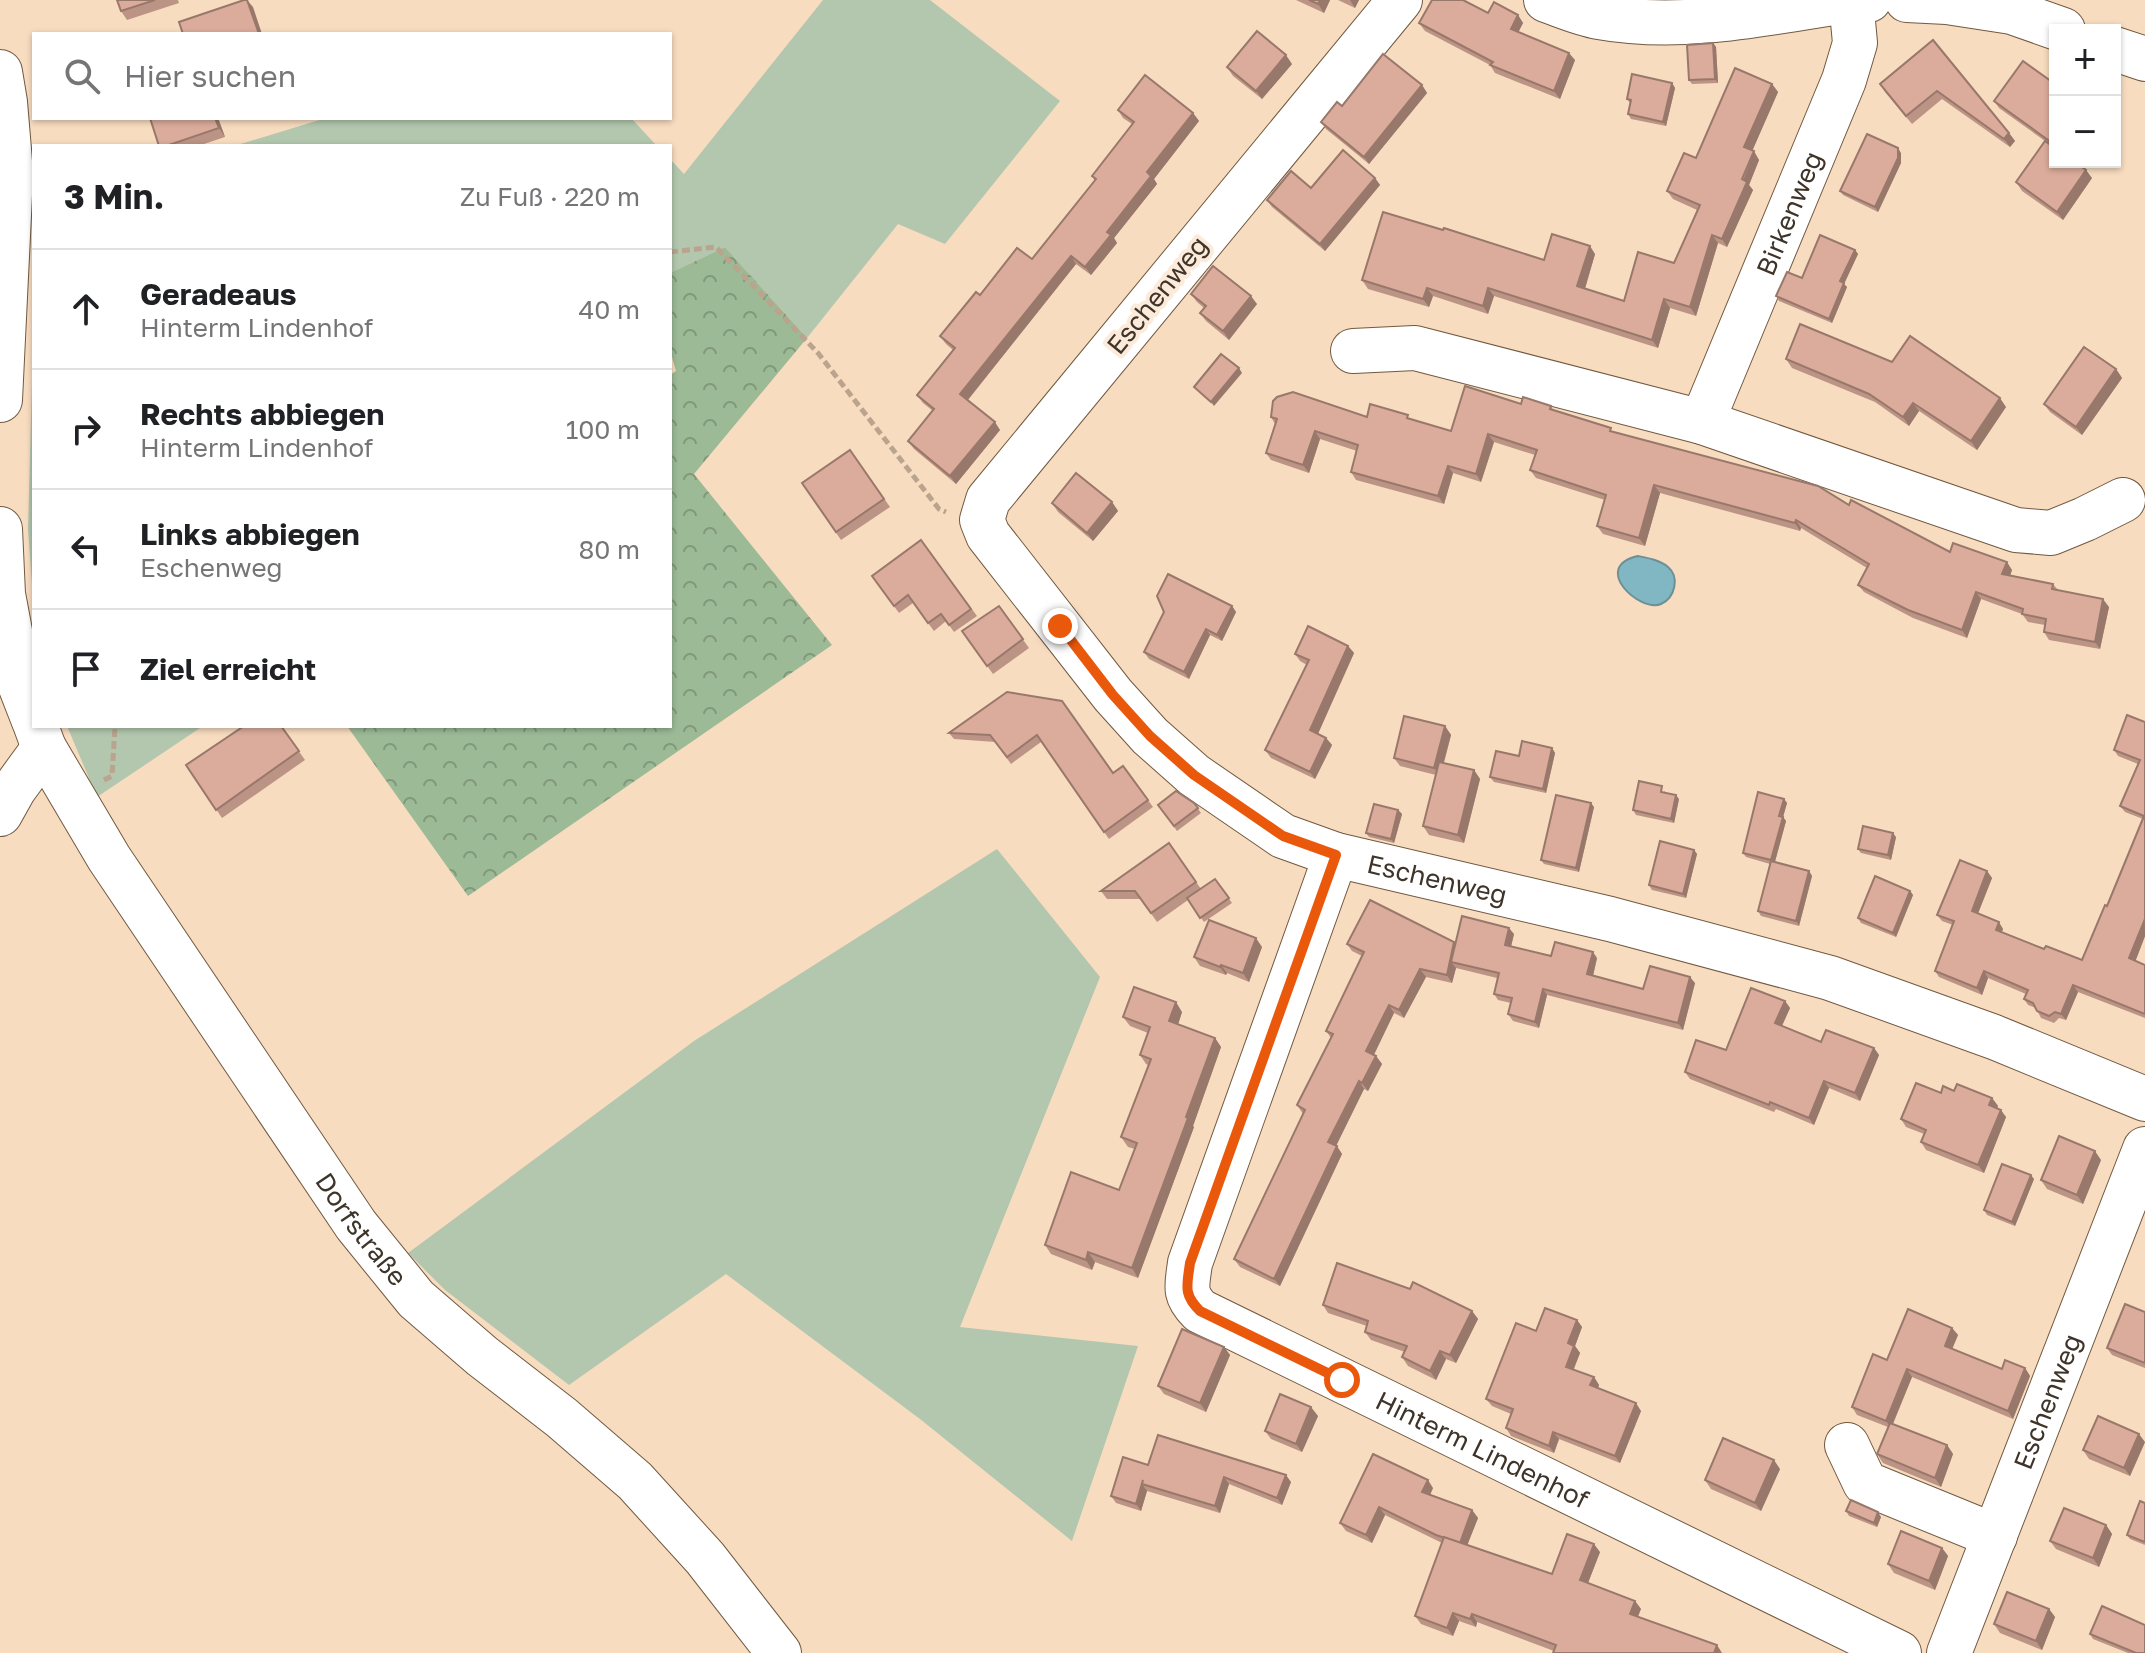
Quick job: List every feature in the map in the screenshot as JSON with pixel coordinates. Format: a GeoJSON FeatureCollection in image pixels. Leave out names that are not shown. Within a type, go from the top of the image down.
{"type":"FeatureCollection","features":[{"type":"Feature","properties":{"kind":"street","name":"Eschenweg"},"geometry":{"type":"LineString","coordinates":[[1400,0],[988,500],[982,520],[988,535],[1113,695],[1150,736],[1194,775],[1283,836],[1336,855],[1610,919],[1830,978],[1994,1037],[2145,1099]]}},
{"type":"Feature","properties":{"kind":"street"},"geometry":{"type":"LineString","coordinates":[[1546,0],[1597,17],[1652,22],[1717,10],[1869,0]]}},
{"type":"Feature","properties":{"kind":"street","name":"Birkenweg"},"geometry":{"type":"LineString","coordinates":[[1702,422],[1844,80],[1855,43],[1851,0]]}},
{"type":"Feature","properties":{"kind":"street"},"geometry":{"type":"LineString","coordinates":[[1907,0],[1947,2],[2012,12],[2049,25]]}},
{"type":"Feature","properties":{"kind":"street"},"geometry":{"type":"LineString","coordinates":[[2121,51],[2145,59]]}},
{"type":"Feature","properties":{"kind":"street"},"geometry":{"type":"LineString","coordinates":[[0,72],[11,174],[0,400]]}},
{"type":"Feature","properties":{"kind":"street"},"geometry":{"type":"LineString","coordinates":[[1353,351],[1415,348],[1702,422],[2016,530],[2051,533],[2123,500]]}},
{"type":"Feature","properties":{"kind":"street","name":"Dorfstraße"},"geometry":{"type":"LineString","coordinates":[[0,529],[3,594],[20,685],[32,716]]}},
{"type":"Feature","properties":{"kind":"street"},"geometry":{"type":"LineString","coordinates":[[0,814],[38,732]]}},
{"type":"Feature","properties":{"kind":"street","name":"Dorfstraße"},"geometry":{"type":"LineString","coordinates":[[38,732],[109,858],[347,1212],[416,1299],[635,1481],[705,1558],[779,1653]]}},
{"type":"Feature","properties":{"kind":"street","name":"Hinterm Lindenhof"},"geometry":{"type":"LineString","coordinates":[[1336,855],[1190,1263],[1187,1287],[1190,1301],[1200,1311],[1899,1653]]}},
{"type":"Feature","properties":{"kind":"street","name":"Eschenweg"},"geometry":{"type":"LineString","coordinates":[[1949,1653],[2145,1149]]}},
{"type":"Feature","properties":{"kind":"street"},"geometry":{"type":"LineString","coordinates":[[1847,1445],[1865,1483],[1995,1536]]}},
{"type":"Feature","properties":{"kind":"path"},"geometry":{"type":"LineString","coordinates":[[672,252],[716,247],[818,353],[939,509],[957,518],[982,520]]}},
{"type":"Feature","properties":{"kind":"path"},"geometry":{"type":"LineString","coordinates":[[74,798],[112,776],[115,728]]}},
{"type":"Feature","properties":{"kind":"green space"},"geometry":{"type":"Polygon","coordinates":[[[823,0],[930,0],[1060,101],[945,244],[898,224],[807,338],[725,247],[672,272],[672,161],[684,174],[823,0]]]}},
{"type":"Feature","properties":{"kind":"green space"},"geometry":{"type":"Polygon","coordinates":[[[319,120],[633,120],[655,144],[241,144],[319,120]]]}},
{"type":"Feature","properties":{"kind":"green space"},"geometry":{"type":"Polygon","coordinates":[[[725,247],[807,338],[694,474],[832,645],[468,896],[348,728],[672,728],[672,374],[676,371],[672,357],[672,272],[725,247]]]}},
{"type":"Feature","properties":{"kind":"green space"},"geometry":{"type":"Polygon","coordinates":[[[32,381],[32,584],[28,529],[32,381]]]}},
{"type":"Feature","properties":{"kind":"green space"},"geometry":{"type":"Polygon","coordinates":[[[68,728],[200,728],[97,797],[68,728]]]}},
{"type":"Feature","properties":{"kind":"green space"},"geometry":{"type":"Polygon","coordinates":[[[997,849],[1100,977],[960,1327],[1138,1346],[1072,1541],[920,1419],[726,1274],[569,1385],[445,1290],[408,1253],[694,1041],[997,849]]]}},
{"type":"Feature","properties":{"kind":"water"},"geometry":{"type":"Polygon","coordinates":[[[1638,556],[1661,563],[1672,571],[1675,582],[1673,592],[1661,604],[1652,605],[1632,596],[1619,578],[1618,569],[1624,562],[1638,556]]]}},
{"type":"Feature","properties":{"kind":"building"},"geometry":{"type":"Polygon","coordinates":[[[117,0],[155,0],[121,11],[117,0]]]}},
{"type":"Feature","properties":{"kind":"building"},"geometry":{"type":"Polygon","coordinates":[[[247,0],[258,32],[182,32],[179,22],[247,0]]]}},
{"type":"Feature","properties":{"kind":"building"},"geometry":{"type":"Polygon","coordinates":[[[1432,0],[1463,0],[1488,13],[1494,2],[1518,15],[1511,29],[1569,53],[1554,91],[1490,65],[1493,62],[1419,23],[1432,0]]]}},
{"type":"Feature","properties":{"kind":"building"},"geometry":{"type":"Polygon","coordinates":[[[1257,31],[1286,55],[1256,91],[1227,67],[1257,31]]]}},
{"type":"Feature","properties":{"kind":"building"},"geometry":{"type":"Polygon","coordinates":[[[1933,40],[2009,133],[2004,139],[1937,91],[1906,116],[1880,84],[1933,40]]]}},
{"type":"Feature","properties":{"kind":"building"},"geometry":{"type":"Polygon","coordinates":[[[1713,43],[1715,79],[1689,80],[1687,45],[1713,43]]]}},
{"type":"Feature","properties":{"kind":"building"},"geometry":{"type":"Polygon","coordinates":[[[1383,54],[1422,85],[1364,157],[1321,122],[1337,102],[1342,106],[1383,54]]]}},
{"type":"Feature","properties":{"kind":"building"},"geometry":{"type":"Polygon","coordinates":[[[2023,61],[2049,80],[2049,141],[1994,101],[2023,61]]]}},
{"type":"Feature","properties":{"kind":"building"},"geometry":{"type":"Polygon","coordinates":[[[1735,68],[1772,84],[1744,147],[1754,151],[1742,179],[1747,182],[1722,239],[1712,235],[1690,307],[1664,299],[1652,340],[1488,288],[1483,306],[1427,288],[1423,299],[1362,280],[1383,212],[1544,260],[1552,234],[1590,246],[1577,286],[1624,301],[1638,252],[1674,263],[1700,205],[1667,191],[1684,153],[1696,158],[1735,68]]]}},
{"type":"Feature","properties":{"kind":"building"},"geometry":{"type":"Polygon","coordinates":[[[1632,74],[1672,83],[1663,122],[1628,114],[1631,100],[1627,99],[1632,74]]]}},
{"type":"Feature","properties":{"kind":"building"},"geometry":{"type":"Polygon","coordinates":[[[1145,75],[1193,113],[1147,172],[1151,176],[1107,232],[1111,235],[1085,267],[1071,256],[960,394],[995,422],[950,476],[908,441],[934,409],[917,395],[955,348],[940,336],[976,292],[980,295],[1017,248],[1032,259],[1096,179],[1092,176],[1134,122],[1118,110],[1145,75]]]}},
{"type":"Feature","properties":{"kind":"building"},"geometry":{"type":"Polygon","coordinates":[[[151,120],[216,120],[219,128],[172,144],[158,144],[151,120]]]}},
{"type":"Feature","properties":{"kind":"building"},"geometry":{"type":"Polygon","coordinates":[[[1867,134],[1898,148],[1898,158],[1875,207],[1840,191],[1867,134]]]}},
{"type":"Feature","properties":{"kind":"building"},"geometry":{"type":"Polygon","coordinates":[[[2045,141],[2049,144],[2049,168],[2086,170],[2057,212],[2016,182],[2045,141]]]}},
{"type":"Feature","properties":{"kind":"building"},"geometry":{"type":"Polygon","coordinates":[[[1343,150],[1375,178],[1320,244],[1267,200],[1291,171],[1311,188],[1343,150]]]}},
{"type":"Feature","properties":{"kind":"building"},"geometry":{"type":"Polygon","coordinates":[[[1820,235],[1855,250],[1840,281],[1844,283],[1829,319],[1776,296],[1787,272],[1802,278],[1820,235]]]}},
{"type":"Feature","properties":{"kind":"building"},"geometry":{"type":"Polygon","coordinates":[[[1213,266],[1251,296],[1223,331],[1200,313],[1206,306],[1191,294],[1213,266]]]}},
{"type":"Feature","properties":{"kind":"building"},"geometry":{"type":"Polygon","coordinates":[[[1800,324],[1892,362],[1910,336],[2000,398],[1971,441],[1913,403],[1903,417],[1869,394],[1786,359],[1800,324]]]}},
{"type":"Feature","properties":{"kind":"building"},"geometry":{"type":"Polygon","coordinates":[[[2084,347],[2116,369],[2076,427],[2044,404],[2084,347]]]}},
{"type":"Feature","properties":{"kind":"building"},"geometry":{"type":"Polygon","coordinates":[[[1221,354],[1239,368],[1211,402],[1194,387],[1221,354]]]}},
{"type":"Feature","properties":{"kind":"building"},"geometry":{"type":"Polygon","coordinates":[[[1465,386],[1521,404],[1523,397],[1611,428],[1610,431],[1818,486],[1849,505],[1851,500],[1950,552],[1953,543],[2007,562],[2002,574],[2053,584],[2052,589],[2103,599],[2095,642],[2044,632],[2046,619],[2022,614],[2023,609],[1976,592],[1962,630],[1908,610],[1858,585],[1869,564],[1796,520],[1795,523],[1654,485],[1639,538],[1597,526],[1606,495],[1530,470],[1537,450],[1488,434],[1476,474],[1448,466],[1438,496],[1351,472],[1358,445],[1315,431],[1303,465],[1266,453],[1277,419],[1271,417],[1273,401],[1277,397],[1293,392],[1367,417],[1370,404],[1451,431],[1465,386]]]}},
{"type":"Feature","properties":{"kind":"building"},"geometry":{"type":"Polygon","coordinates":[[[850,450],[884,499],[836,532],[802,483],[850,450]]]}},
{"type":"Feature","properties":{"kind":"building"},"geometry":{"type":"Polygon","coordinates":[[[1076,473],[1112,502],[1087,533],[1052,503],[1076,473]]]}},
{"type":"Feature","properties":{"kind":"building"},"geometry":{"type":"Polygon","coordinates":[[[921,540],[971,609],[949,625],[941,614],[928,623],[908,595],[894,606],[872,576],[921,540]]]}},
{"type":"Feature","properties":{"kind":"building"},"geometry":{"type":"Polygon","coordinates":[[[1168,574],[1232,606],[1217,635],[1206,629],[1184,672],[1144,652],[1164,612],[1157,596],[1168,574]]]}},
{"type":"Feature","properties":{"kind":"building"},"geometry":{"type":"Polygon","coordinates":[[[999,606],[1023,639],[987,666],[962,631],[999,606]]]}},
{"type":"Feature","properties":{"kind":"building"},"geometry":{"type":"Polygon","coordinates":[[[1308,626],[1348,646],[1310,730],[1326,738],[1310,772],[1265,750],[1309,660],[1295,654],[1308,626]]]}},
{"type":"Feature","properties":{"kind":"building"},"geometry":{"type":"Polygon","coordinates":[[[1007,692],[1062,701],[1113,773],[1123,766],[1148,800],[1104,832],[1037,735],[1007,757],[990,735],[949,733],[1007,692]]]}},
{"type":"Feature","properties":{"kind":"building"},"geometry":{"type":"Polygon","coordinates":[[[2127,715],[2145,722],[2145,919],[2129,958],[2145,965],[2145,1014],[2073,985],[2061,1014],[2055,1012],[2049,1016],[2037,1011],[2033,1003],[2024,999],[2028,990],[1984,971],[1977,988],[1935,971],[1954,921],[1937,915],[1960,860],[1987,871],[1972,911],[1999,922],[1996,930],[2082,960],[2144,816],[2120,806],[2140,760],[2114,750],[2127,715]]]}},
{"type":"Feature","properties":{"kind":"building"},"geometry":{"type":"Polygon","coordinates":[[[1404,716],[1445,726],[1434,768],[1394,758],[1404,716]]]}},
{"type":"Feature","properties":{"kind":"building"},"geometry":{"type":"Polygon","coordinates":[[[241,728],[282,728],[299,751],[216,810],[186,765],[241,728]]]}},
{"type":"Feature","properties":{"kind":"building"},"geometry":{"type":"Polygon","coordinates":[[[1522,741],[1552,748],[1543,789],[1490,777],[1496,751],[1519,756],[1522,741]]]}},
{"type":"Feature","properties":{"kind":"building"},"geometry":{"type":"Polygon","coordinates":[[[1439,762],[1474,770],[1458,835],[1423,826],[1439,762]]]}},
{"type":"Feature","properties":{"kind":"building"},"geometry":{"type":"Polygon","coordinates":[[[1639,781],[1662,786],[1661,792],[1676,795],[1671,819],[1633,810],[1639,781]]]}},
{"type":"Feature","properties":{"kind":"building"},"geometry":{"type":"Polygon","coordinates":[[[1176,791],[1198,808],[1174,826],[1158,805],[1176,791]]]}},
{"type":"Feature","properties":{"kind":"building"},"geometry":{"type":"Polygon","coordinates":[[[1758,792],[1784,799],[1779,816],[1783,817],[1771,860],[1743,853],[1758,792]]]}},
{"type":"Feature","properties":{"kind":"building"},"geometry":{"type":"Polygon","coordinates":[[[1556,795],[1591,803],[1576,868],[1541,860],[1556,795]]]}},
{"type":"Feature","properties":{"kind":"building"},"geometry":{"type":"Polygon","coordinates":[[[1374,804],[1398,810],[1391,839],[1366,833],[1374,804]]]}},
{"type":"Feature","properties":{"kind":"building"},"geometry":{"type":"Polygon","coordinates":[[[1863,826],[1893,833],[1888,855],[1858,849],[1863,826]]]}},
{"type":"Feature","properties":{"kind":"building"},"geometry":{"type":"Polygon","coordinates":[[[1660,841],[1694,850],[1683,894],[1649,885],[1660,841]]]}},
{"type":"Feature","properties":{"kind":"building"},"geometry":{"type":"Polygon","coordinates":[[[1169,843],[1196,882],[1151,913],[1135,891],[1101,891],[1169,843]]]}},
{"type":"Feature","properties":{"kind":"building"},"geometry":{"type":"Polygon","coordinates":[[[1771,861],[1809,871],[1796,921],[1758,911],[1771,861]]]}},
{"type":"Feature","properties":{"kind":"building"},"geometry":{"type":"Polygon","coordinates":[[[1875,876],[1910,891],[1893,933],[1858,918],[1875,876]]]}},
{"type":"Feature","properties":{"kind":"building"},"geometry":{"type":"Polygon","coordinates":[[[1215,879],[1229,898],[1200,918],[1187,898],[1215,879]]]}},
{"type":"Feature","properties":{"kind":"building"},"geometry":{"type":"Polygon","coordinates":[[[1370,900],[1454,942],[1447,975],[1420,969],[1399,1010],[1389,1005],[1366,1051],[1376,1056],[1362,1083],[1359,1081],[1328,1142],[1337,1146],[1274,1279],[1234,1259],[1305,1110],[1297,1105],[1333,1034],[1326,1031],[1364,952],[1347,944],[1370,900]]]}},
{"type":"Feature","properties":{"kind":"building"},"geometry":{"type":"Polygon","coordinates":[[[1462,916],[1509,928],[1505,945],[1551,956],[1555,942],[1593,952],[1587,974],[1643,989],[1650,966],[1690,977],[1678,1023],[1543,989],[1535,1022],[1508,1014],[1512,998],[1494,994],[1499,973],[1451,962],[1462,916]]]}},
{"type":"Feature","properties":{"kind":"building"},"geometry":{"type":"Polygon","coordinates":[[[1209,920],[1256,938],[1243,973],[1194,957],[1209,920]]]}},
{"type":"Feature","properties":{"kind":"building"},"geometry":{"type":"Polygon","coordinates":[[[1134,987],[1176,1002],[1169,1021],[1215,1038],[1132,1268],[1088,1252],[1086,1260],[1045,1245],[1071,1172],[1119,1190],[1137,1143],[1121,1137],[1151,1059],[1140,1055],[1150,1027],[1123,1017],[1134,987]]]}},
{"type":"Feature","properties":{"kind":"building"},"geometry":{"type":"Polygon","coordinates":[[[1751,988],[1785,1001],[1775,1023],[1821,1042],[1826,1030],[1874,1048],[1855,1093],[1824,1081],[1809,1118],[1685,1072],[1696,1040],[1726,1050],[1751,988]]]}},
{"type":"Feature","properties":{"kind":"building"},"geometry":{"type":"Polygon","coordinates":[[[1916,1083],[1941,1093],[1943,1086],[1954,1091],[1957,1084],[1992,1098],[1989,1105],[2001,1110],[1978,1165],[1921,1142],[1926,1130],[1901,1119],[1916,1083]]]}},
{"type":"Feature","properties":{"kind":"building"},"geometry":{"type":"Polygon","coordinates":[[[2059,1136],[2095,1151],[2077,1195],[2041,1180],[2059,1136]]]}},
{"type":"Feature","properties":{"kind":"building"},"geometry":{"type":"Polygon","coordinates":[[[2002,1164],[2031,1175],[2012,1222],[1984,1210],[2002,1164]]]}},
{"type":"Feature","properties":{"kind":"building"},"geometry":{"type":"Polygon","coordinates":[[[1337,1263],[1410,1289],[1413,1282],[1472,1311],[1450,1355],[1440,1351],[1430,1371],[1402,1357],[1407,1346],[1365,1332],[1368,1321],[1323,1305],[1337,1263]]]}},
{"type":"Feature","properties":{"kind":"building"},"geometry":{"type":"Polygon","coordinates":[[[2125,1304],[2145,1312],[2145,1363],[2107,1348],[2125,1304]]]}},
{"type":"Feature","properties":{"kind":"building"},"geometry":{"type":"Polygon","coordinates":[[[1545,1308],[1577,1320],[1568,1343],[1574,1346],[1566,1367],[1594,1377],[1590,1385],[1636,1403],[1615,1456],[1553,1432],[1549,1446],[1506,1428],[1513,1409],[1486,1399],[1516,1323],[1536,1331],[1545,1308]]]}},
{"type":"Feature","properties":{"kind":"building"},"geometry":{"type":"Polygon","coordinates":[[[1908,1309],[1952,1328],[1945,1346],[2002,1369],[2005,1360],[2025,1368],[2008,1411],[1907,1369],[1886,1421],[1852,1407],[1873,1354],[1887,1360],[1908,1309]]]}},
{"type":"Feature","properties":{"kind":"building"},"geometry":{"type":"Polygon","coordinates":[[[1182,1329],[1224,1347],[1200,1403],[1158,1386],[1182,1329]]]}},
{"type":"Feature","properties":{"kind":"building"},"geometry":{"type":"Polygon","coordinates":[[[1280,1394],[1311,1407],[1296,1444],[1265,1431],[1280,1394]]]}},
{"type":"Feature","properties":{"kind":"building"},"geometry":{"type":"Polygon","coordinates":[[[2098,1416],[2139,1434],[2124,1468],[2083,1450],[2098,1416]]]}},
{"type":"Feature","properties":{"kind":"building"},"geometry":{"type":"Polygon","coordinates":[[[1890,1423],[1947,1445],[1935,1478],[1877,1454],[1890,1423]]]}},
{"type":"Feature","properties":{"kind":"building"},"geometry":{"type":"Polygon","coordinates":[[[1158,1435],[1286,1475],[1277,1498],[1224,1477],[1215,1506],[1142,1484],[1143,1480],[1136,1504],[1111,1496],[1123,1457],[1148,1465],[1158,1435]]]}},
{"type":"Feature","properties":{"kind":"building"},"geometry":{"type":"Polygon","coordinates":[[[1723,1438],[1774,1460],[1755,1503],[1705,1480],[1723,1438]]]}},
{"type":"Feature","properties":{"kind":"building"},"geometry":{"type":"Polygon","coordinates":[[[1373,1454],[1428,1480],[1422,1492],[1472,1510],[1460,1543],[1436,1535],[1379,1507],[1366,1535],[1340,1523],[1373,1454]]]}},
{"type":"Feature","properties":{"kind":"building"},"geometry":{"type":"Polygon","coordinates":[[[1851,1500],[1878,1512],[1874,1523],[1846,1511],[1851,1500]]]}},
{"type":"Feature","properties":{"kind":"building"},"geometry":{"type":"Polygon","coordinates":[[[2140,1501],[2145,1503],[2145,1542],[2127,1535],[2140,1501]]]}},
{"type":"Feature","properties":{"kind":"building"},"geometry":{"type":"Polygon","coordinates":[[[2064,1508],[2106,1525],[2093,1558],[2050,1541],[2064,1508]]]}},
{"type":"Feature","properties":{"kind":"building"},"geometry":{"type":"Polygon","coordinates":[[[1901,1531],[1942,1548],[1929,1581],[1888,1564],[1901,1531]]]}},
{"type":"Feature","properties":{"kind":"building"},"geometry":{"type":"Polygon","coordinates":[[[1567,1534],[1594,1544],[1580,1580],[1635,1601],[1630,1614],[1717,1645],[1714,1653],[1553,1653],[1556,1645],[1472,1614],[1470,1619],[1453,1613],[1447,1628],[1415,1616],[1444,1537],[1552,1574],[1567,1534]]]}},
{"type":"Feature","properties":{"kind":"building"},"geometry":{"type":"Polygon","coordinates":[[[2007,1592],[2049,1609],[2036,1641],[1994,1624],[2007,1592]]]}},
{"type":"Feature","properties":{"kind":"building"},"geometry":{"type":"Polygon","coordinates":[[[2102,1606],[2145,1625],[2145,1653],[2136,1653],[2090,1634],[2102,1606]]]}},
{"type":"Feature","properties":{"kind":"route"},"geometry":{"type":"LineString","coordinates":[[1060,626],[1113,695],[1150,736],[1194,775],[1283,836],[1336,855],[1190,1263],[1187,1287],[1190,1301],[1200,1311],[1342,1380]]}}]}
